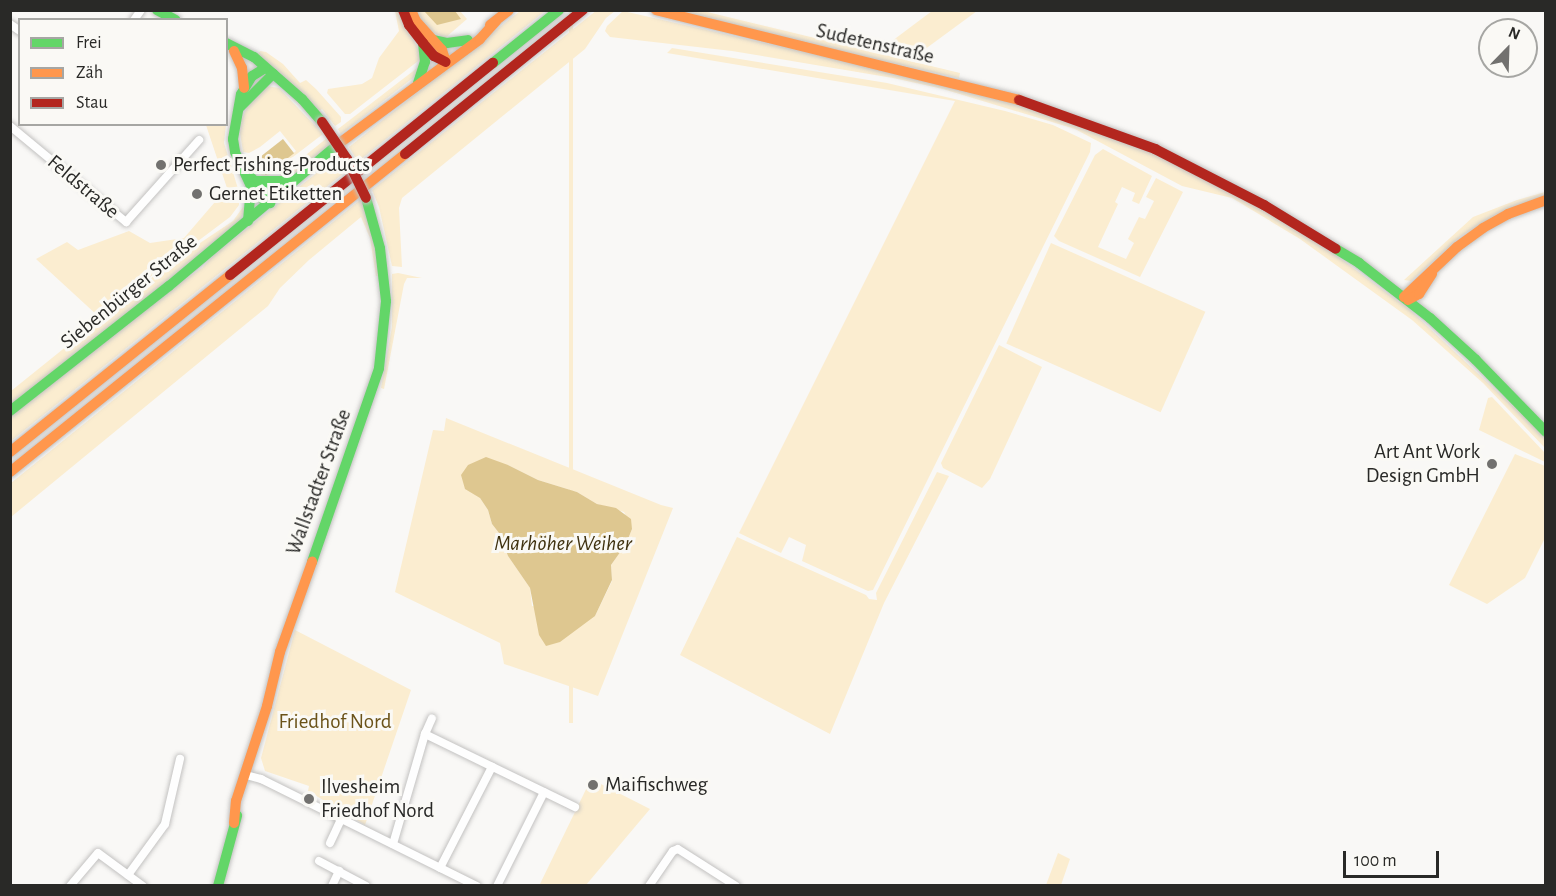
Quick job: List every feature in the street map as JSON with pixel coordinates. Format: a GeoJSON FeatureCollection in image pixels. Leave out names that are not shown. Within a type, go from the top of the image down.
{"type":"FeatureCollection","features":[{"type":"Feature","properties":{"kind":"main road"},"geometry":{"type":"LineString","coordinates":[[157,10],[172,18]]}},
{"type":"Feature","properties":{"kind":"main road"},"geometry":{"type":"LineString","coordinates":[[403,10],[409,24],[428,42],[447,43],[468,40]]}},
{"type":"Feature","properties":{"kind":"main road"},"geometry":{"type":"LineString","coordinates":[[411,10],[434,56],[446,62]]}},
{"type":"Feature","properties":{"kind":"main road","name":"Siebenbürger Straße"},"geometry":{"type":"LineString","coordinates":[[446,62],[468,40],[509,10]]}},
{"type":"Feature","properties":{"kind":"main road"},"geometry":{"type":"LineString","coordinates":[[10,452],[559,10]]}},
{"type":"Feature","properties":{"kind":"main road"},"geometry":{"type":"LineString","coordinates":[[10,472],[583,10]]}},
{"type":"Feature","properties":{"kind":"main road","name":"Sudetenstraße"},"geometry":{"type":"LineString","coordinates":[[656,10],[946,80],[1091,124],[1194,168],[1320,238],[1406,299],[1476,360],[1545,432]]}},
{"type":"Feature","properties":{"kind":"main road","name":"Siebenbürger Straße"},"geometry":{"type":"LineString","coordinates":[[10,411],[248,221],[293,181],[418,83],[480,39],[496,21]]}},
{"type":"Feature","properties":{"kind":"main road"},"geometry":{"type":"LineString","coordinates":[[418,83],[425,62],[428,42]]}},
{"type":"Feature","properties":{"kind":"main road"},"geometry":{"type":"LineString","coordinates":[[229,47],[242,68],[244,88]]}},
{"type":"Feature","properties":{"kind":"main road","name":"Wallstadter Straße"},"geometry":{"type":"LineString","coordinates":[[218,885],[234,823],[242,803],[246,775],[289,624],[361,426],[379,368],[386,302],[380,248],[367,200],[347,159],[322,122],[302,99],[269,71],[229,47]]}},
{"type":"Feature","properties":{"kind":"main road"},"geometry":{"type":"LineString","coordinates":[[269,71],[252,76],[244,88],[237,109],[233,139],[235,152],[246,174],[267,192],[270,203]]}},
{"type":"Feature","properties":{"kind":"main road"},"geometry":{"type":"LineString","coordinates":[[237,109],[269,71]]}},
{"type":"Feature","properties":{"kind":"main road","name":"Siebenbürger Straße"},"geometry":{"type":"LineString","coordinates":[[270,203],[282,198],[304,181],[342,144]]}},
{"type":"Feature","properties":{"kind":"main road"},"geometry":{"type":"LineString","coordinates":[[254,183],[293,181]]}},
{"type":"Feature","properties":{"kind":"main road"},"geometry":{"type":"LineString","coordinates":[[248,221],[254,183]]}},
{"type":"Feature","properties":{"kind":"main road"},"geometry":{"type":"LineString","coordinates":[[1406,299],[1437,266],[1483,228],[1508,214],[1545,200]]}},
{"type":"Feature","properties":{"kind":"main road"},"geometry":{"type":"LineString","coordinates":[[1406,299],[1424,288],[1437,266]]}},
{"type":"Feature","properties":{"kind":"main road"},"geometry":{"type":"LineString","coordinates":[[1424,288],[1430,318]]}},
{"type":"Feature","properties":{"kind":"street","name":"Feldstraße"},"geometry":{"type":"LineString","coordinates":[[10,126],[126,222],[134,217],[199,141]]}},
{"type":"Feature","properties":{"kind":"street"},"geometry":{"type":"LineString","coordinates":[[393,844],[425,734],[432,718]]}},
{"type":"Feature","properties":{"kind":"street"},"geometry":{"type":"LineString","coordinates":[[425,734],[575,807]]}},
{"type":"Feature","properties":{"kind":"street"},"geometry":{"type":"LineString","coordinates":[[128,875],[165,824],[180,759]]}},
{"type":"Feature","properties":{"kind":"street"},"geometry":{"type":"LineString","coordinates":[[440,868],[492,768]]}},
{"type":"Feature","properties":{"kind":"street"},"geometry":{"type":"LineString","coordinates":[[246,775],[260,785],[280,790],[393,844],[464,883],[477,885]]}},
{"type":"Feature","properties":{"kind":"street"},"geometry":{"type":"LineString","coordinates":[[497,885],[544,792]]}},
{"type":"Feature","properties":{"kind":"street"},"geometry":{"type":"LineString","coordinates":[[330,843],[342,819]]}},
{"type":"Feature","properties":{"kind":"street"},"geometry":{"type":"LineString","coordinates":[[650,885],[673,851],[678,849],[735,885]]}},
{"type":"Feature","properties":{"kind":"street"},"geometry":{"type":"LineString","coordinates":[[70,885],[98,853],[143,885]]}},
{"type":"Feature","properties":{"kind":"street"},"geometry":{"type":"LineString","coordinates":[[319,861],[366,885]]}},
{"type":"Feature","properties":{"kind":"street"},"geometry":{"type":"LineString","coordinates":[[332,885],[339,871]]}},
{"type":"Feature","properties":{"kind":"green space"},"geometry":{"type":"Polygon","coordinates":[[[597,10],[615,11],[606,18],[585,49],[402,198],[399,208],[402,267],[392,266],[379,207],[372,190],[597,10]]]}},
{"type":"Feature","properties":{"kind":"green space"},"geometry":{"type":"Polygon","coordinates":[[[395,11],[400,11],[422,58],[350,114],[345,114],[327,93],[328,89],[362,84],[372,78],[379,58],[399,31],[395,11]]]}},
{"type":"Feature","properties":{"kind":"green space"},"geometry":{"type":"Polygon","coordinates":[[[415,11],[460,11],[467,19],[445,38],[428,30],[415,11]]]}},
{"type":"Feature","properties":{"kind":"green space"},"geometry":{"type":"Polygon","coordinates":[[[520,11],[545,11],[11,441],[11,416],[168,291],[202,268],[214,255],[339,155],[344,165],[355,157],[349,147],[520,11]]]}},
{"type":"Feature","properties":{"kind":"green space"},"geometry":{"type":"Polygon","coordinates":[[[569,11],[573,11],[573,723],[569,723],[569,11]]]}},
{"type":"Feature","properties":{"kind":"green space"},"geometry":{"type":"Polygon","coordinates":[[[623,11],[993,95],[1129,142],[1223,186],[1278,217],[1341,259],[1411,311],[1534,426],[1545,439],[1545,448],[1483,383],[1412,320],[1300,239],[1232,198],[1182,186],[1075,129],[943,89],[893,78],[732,51],[610,37],[605,31],[607,26],[623,11]]]}},
{"type":"Feature","properties":{"kind":"green space"},"geometry":{"type":"Polygon","coordinates":[[[682,11],[703,11],[960,73],[959,78],[726,25],[682,11]]]}},
{"type":"Feature","properties":{"kind":"green space"},"geometry":{"type":"Polygon","coordinates":[[[932,11],[977,11],[913,58],[880,50],[932,11]]]}},
{"type":"Feature","properties":{"kind":"green space"},"geometry":{"type":"Polygon","coordinates":[[[672,48],[887,83],[1053,125],[1091,143],[1090,152],[873,590],[868,591],[802,561],[806,545],[789,537],[781,553],[739,533],[955,101],[667,53],[672,48]]]}},
{"type":"Feature","properties":{"kind":"green space"},"geometry":{"type":"Polygon","coordinates":[[[260,51],[266,52],[283,64],[300,83],[306,80],[341,117],[341,122],[335,126],[322,109],[317,112],[257,55],[260,51]]]}},
{"type":"Feature","properties":{"kind":"green space"},"geometry":{"type":"Polygon","coordinates":[[[421,65],[414,77],[341,134],[338,129],[421,65]]]}},
{"type":"Feature","properties":{"kind":"green space"},"geometry":{"type":"Polygon","coordinates":[[[267,86],[279,88],[323,134],[268,176],[263,177],[251,164],[255,162],[265,175],[296,151],[280,131],[260,147],[249,153],[243,152],[240,133],[242,119],[248,105],[267,86]]]}},
{"type":"Feature","properties":{"kind":"green space"},"geometry":{"type":"Polygon","coordinates":[[[206,126],[226,126],[224,143],[239,192],[239,205],[230,217],[98,316],[36,259],[67,242],[78,250],[129,231],[150,243],[184,238],[227,188],[206,126]]]}},
{"type":"Feature","properties":{"kind":"green space"},"geometry":{"type":"Polygon","coordinates":[[[327,138],[331,144],[299,170],[289,177],[277,178],[327,138]]]}},
{"type":"Feature","properties":{"kind":"green space"},"geometry":{"type":"Polygon","coordinates":[[[1103,149],[1152,176],[1139,204],[1132,201],[1135,193],[1122,187],[1115,202],[1118,204],[1098,247],[1126,259],[1134,243],[1128,239],[1139,217],[1145,219],[1154,201],[1146,197],[1156,178],[1183,192],[1140,277],[1059,241],[1054,236],[1095,155],[1103,149]]]}},
{"type":"Feature","properties":{"kind":"green space"},"geometry":{"type":"Polygon","coordinates":[[[1545,192],[1545,195],[1495,215],[1461,236],[1411,281],[1404,280],[1473,217],[1545,192]]]}},
{"type":"Feature","properties":{"kind":"green space"},"geometry":{"type":"Polygon","coordinates":[[[360,200],[368,213],[381,276],[376,276],[370,238],[361,217],[309,260],[280,288],[268,306],[11,517],[11,483],[360,200]]]}},
{"type":"Feature","properties":{"kind":"green space"},"geometry":{"type":"Polygon","coordinates":[[[243,207],[247,209],[238,222],[172,279],[11,406],[11,391],[170,263],[233,221],[243,207]]]}},
{"type":"Feature","properties":{"kind":"green space"},"geometry":{"type":"Polygon","coordinates":[[[1051,243],[1205,312],[1161,412],[1006,343],[1051,243]]]}},
{"type":"Feature","properties":{"kind":"green space"},"geometry":{"type":"Polygon","coordinates":[[[392,274],[422,278],[407,278],[404,284],[384,389],[381,388],[392,327],[392,274]]]}},
{"type":"Feature","properties":{"kind":"green space"},"geometry":{"type":"Polygon","coordinates":[[[999,345],[1042,367],[990,479],[982,488],[943,468],[941,463],[999,345]]]}},
{"type":"Feature","properties":{"kind":"green space"},"geometry":{"type":"Polygon","coordinates":[[[1492,397],[1545,453],[1545,462],[1479,430],[1488,398],[1492,397]]]}},
{"type":"Feature","properties":{"kind":"green space"},"geometry":{"type":"Polygon","coordinates":[[[446,418],[673,508],[598,696],[504,664],[500,643],[395,592],[433,430],[444,431],[446,418]],[[508,465],[480,498],[488,510],[492,524],[499,533],[508,556],[530,588],[532,606],[595,616],[612,581],[611,565],[626,544],[632,529],[624,512],[597,504],[577,492],[538,480],[508,465]]]}},
{"type":"Feature","properties":{"kind":"green space"},"geometry":{"type":"Polygon","coordinates":[[[1515,454],[1545,466],[1545,538],[1525,578],[1487,604],[1449,585],[1515,454]]]}},
{"type":"Feature","properties":{"kind":"green space"},"geometry":{"type":"Polygon","coordinates":[[[937,472],[949,476],[884,603],[830,734],[680,655],[737,537],[866,595],[869,599],[877,600],[876,593],[937,472]]]}},
{"type":"Feature","properties":{"kind":"green space","name":"Friedhof Nord"},"geometry":{"type":"Polygon","coordinates":[[[295,630],[411,690],[365,825],[308,791],[309,786],[265,771],[261,758],[295,630]]]}},
{"type":"Feature","properties":{"kind":"green space"},"geometry":{"type":"Polygon","coordinates":[[[591,779],[650,809],[586,885],[539,886],[591,779]]]}},
{"type":"Feature","properties":{"kind":"green space"},"geometry":{"type":"Polygon","coordinates":[[[1058,853],[1070,859],[1061,885],[1046,885],[1058,853]]]}},
{"type":"Feature","properties":{"kind":"water"},"geometry":{"type":"Polygon","coordinates":[[[424,11],[455,11],[461,19],[437,25],[424,11]]]}},
{"type":"Feature","properties":{"kind":"water"},"geometry":{"type":"Polygon","coordinates":[[[283,139],[294,153],[266,175],[255,161],[283,139]]]}},
{"type":"Feature","properties":{"kind":"water","name":"Marhöher Weiher"},"geometry":{"type":"Polygon","coordinates":[[[486,457],[538,480],[577,492],[597,504],[616,508],[631,519],[632,529],[626,544],[611,565],[612,580],[595,616],[560,642],[546,646],[539,635],[530,588],[508,556],[499,533],[492,524],[488,510],[480,498],[465,489],[461,475],[468,465],[486,457]]]}},
{"type":"Feature","properties":{"kind":"traffic: fast"},"geometry":{"type":"LineString","coordinates":[[157,10],[172,18]]}},
{"type":"Feature","properties":{"kind":"traffic: fast"},"geometry":{"type":"LineString","coordinates":[[493,63],[559,10]]}},
{"type":"Feature","properties":{"kind":"traffic: fast"},"geometry":{"type":"LineString","coordinates":[[433,40],[447,43],[468,40]]}},
{"type":"Feature","properties":{"kind":"traffic: fast"},"geometry":{"type":"LineString","coordinates":[[228,44],[254,57],[302,99],[322,122]]}},
{"type":"Feature","properties":{"kind":"traffic: fast"},"geometry":{"type":"LineString","coordinates":[[418,83],[425,62],[423,44]]}},
{"type":"Feature","properties":{"kind":"traffic: fast"},"geometry":{"type":"LineString","coordinates":[[265,68],[252,76],[241,94],[233,139],[235,152],[251,186],[260,197],[270,203]]}},
{"type":"Feature","properties":{"kind":"traffic: fast"},"geometry":{"type":"LineString","coordinates":[[240,107],[273,74]]}},
{"type":"Feature","properties":{"kind":"traffic: fast"},"geometry":{"type":"LineString","coordinates":[[10,411],[169,286],[337,145]]}},
{"type":"Feature","properties":{"kind":"traffic: fast"},"geometry":{"type":"LineString","coordinates":[[247,174],[267,192],[270,203]]}},
{"type":"Feature","properties":{"kind":"traffic: fast"},"geometry":{"type":"LineString","coordinates":[[257,181],[293,181]]}},
{"type":"Feature","properties":{"kind":"traffic: fast"},"geometry":{"type":"LineString","coordinates":[[248,221],[251,186]]}},
{"type":"Feature","properties":{"kind":"traffic: fast"},"geometry":{"type":"LineString","coordinates":[[312,562],[379,368],[386,301],[380,248],[366,198]]}},
{"type":"Feature","properties":{"kind":"traffic: fast"},"geometry":{"type":"LineString","coordinates":[[1336,249],[1359,263],[1430,318],[1476,360],[1546,432]]}},
{"type":"Feature","properties":{"kind":"traffic: fast"},"geometry":{"type":"LineString","coordinates":[[218,886],[237,816]]}},
{"type":"Feature","properties":{"kind":"traffic: slow"},"geometry":{"type":"LineString","coordinates":[[411,10],[416,21],[442,50],[446,62]]}},
{"type":"Feature","properties":{"kind":"traffic: slow"},"geometry":{"type":"LineString","coordinates":[[490,25],[509,10]]}},
{"type":"Feature","properties":{"kind":"traffic: slow"},"geometry":{"type":"LineString","coordinates":[[656,10],[1019,100]]}},
{"type":"Feature","properties":{"kind":"traffic: slow"},"geometry":{"type":"LineString","coordinates":[[337,145],[480,39],[496,21]]}},
{"type":"Feature","properties":{"kind":"traffic: slow"},"geometry":{"type":"LineString","coordinates":[[234,51],[242,68],[244,88]]}},
{"type":"Feature","properties":{"kind":"traffic: slow"},"geometry":{"type":"LineString","coordinates":[[10,472],[405,154]]}},
{"type":"Feature","properties":{"kind":"traffic: slow"},"geometry":{"type":"LineString","coordinates":[[1404,297],[1457,247],[1483,228],[1508,214],[1546,200]]}},
{"type":"Feature","properties":{"kind":"traffic: slow"},"geometry":{"type":"LineString","coordinates":[[1408,300],[1419,294],[1432,274]]}},
{"type":"Feature","properties":{"kind":"traffic: slow"},"geometry":{"type":"LineString","coordinates":[[10,452],[230,275]]}},
{"type":"Feature","properties":{"kind":"traffic: slow"},"geometry":{"type":"LineString","coordinates":[[234,823],[236,801],[267,706],[280,652],[312,562]]}},
{"type":"Feature","properties":{"kind":"traffic: jam"},"geometry":{"type":"LineString","coordinates":[[403,10],[409,25],[423,43],[434,56],[446,62]]}},
{"type":"Feature","properties":{"kind":"traffic: jam"},"geometry":{"type":"LineString","coordinates":[[405,154],[583,10]]}},
{"type":"Feature","properties":{"kind":"traffic: jam"},"geometry":{"type":"LineString","coordinates":[[230,275],[493,63]]}},
{"type":"Feature","properties":{"kind":"traffic: jam"},"geometry":{"type":"LineString","coordinates":[[1019,100],[1155,149],[1264,205],[1336,249]]}},
{"type":"Feature","properties":{"kind":"traffic: jam"},"geometry":{"type":"LineString","coordinates":[[322,122],[347,159],[366,198]]}},
{"type":"Feature","properties":{"kind":"place","name":"Perfect Fishing-Products"},"geometry":{"type":"Point","coordinates":[161,165]}},
{"type":"Feature","properties":{"kind":"place","name":"Gernet Etiketten"},"geometry":{"type":"Point","coordinates":[197,194]}},
{"type":"Feature","properties":{"kind":"place","name":"Art Ant Work Design GmbH"},"geometry":{"type":"Point","coordinates":[1492,464]}},
{"type":"Feature","properties":{"kind":"place","name":"Maifischweg"},"geometry":{"type":"Point","coordinates":[593,785]}},
{"type":"Feature","properties":{"kind":"place","name":"Ilvesheim Friedhof Nord"},"geometry":{"type":"Point","coordinates":[309,799]}}]}
